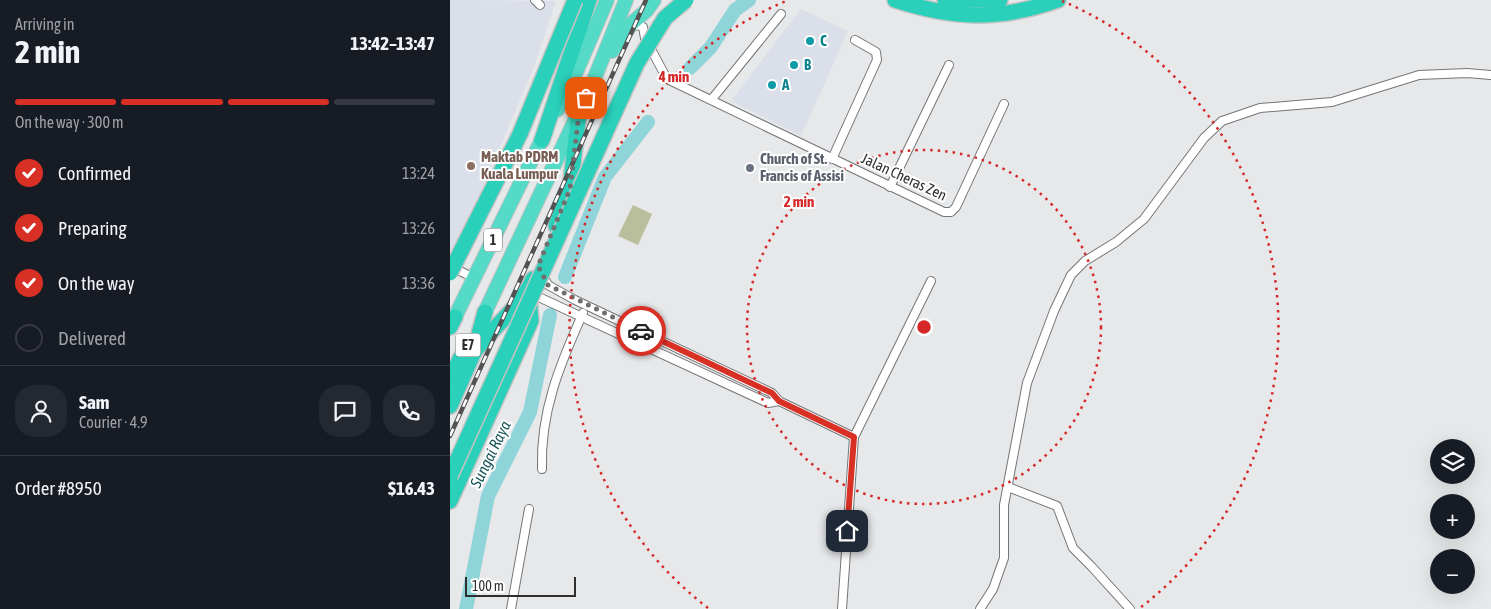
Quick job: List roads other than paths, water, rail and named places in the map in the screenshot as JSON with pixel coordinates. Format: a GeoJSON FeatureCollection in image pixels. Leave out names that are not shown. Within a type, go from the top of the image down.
{"type":"FeatureCollection","features":[{"type":"Feature","properties":{"kind":"highway"},"geometry":{"type":"LineString","coordinates":[[450,273],[520,134],[574,0]]}},
{"type":"Feature","properties":{"kind":"highway"},"geometry":{"type":"LineString","coordinates":[[542,140],[589,0]]}},
{"type":"Feature","properties":{"kind":"highway","name":"1"},"geometry":{"type":"LineString","coordinates":[[452,323],[578,70],[607,0]]}},
{"type":"Feature","properties":{"kind":"highway","name":"1"},"geometry":{"type":"LineString","coordinates":[[485,312],[579,113],[626,0]]}},
{"type":"Feature","properties":{"kind":"highway"},"geometry":{"type":"LineString","coordinates":[[593,82],[628,28],[647,10],[654,0]]}},
{"type":"Feature","properties":{"kind":"highway"},"geometry":{"type":"LineString","coordinates":[[450,476],[637,63],[665,18],[686,0]]}},
{"type":"Feature","properties":{"kind":"highway"},"geometry":{"type":"LineString","coordinates":[[895,0],[920,8],[950,14],[983,16],[1012,14],[1058,0]]}},
{"type":"Feature","properties":{"kind":"highway"},"geometry":{"type":"LineString","coordinates":[[945,0],[1000,0]]}},
{"type":"Feature","properties":{"kind":"highway"},"geometry":{"type":"LineString","coordinates":[[474,352],[496,324],[528,292],[570,189],[579,113]]}},
{"type":"Feature","properties":{"kind":"highway"},"geometry":{"type":"LineString","coordinates":[[450,501],[531,321],[528,292]]}},
{"type":"Feature","properties":{"kind":"highway"},"geometry":{"type":"LineString","coordinates":[[450,406],[474,352],[485,312]]}},
{"type":"Feature","properties":{"kind":"highway","name":"E7"},"geometry":{"type":"LineString","coordinates":[[450,379],[485,312]]}},
{"type":"Feature","properties":{"kind":"street"},"geometry":{"type":"LineString","coordinates":[[645,38],[645,18],[654,0]]}},
{"type":"Feature","properties":{"kind":"street"},"geometry":{"type":"LineString","coordinates":[[712,100],[781,14]]}},
{"type":"Feature","properties":{"kind":"street"},"geometry":{"type":"LineString","coordinates":[[628,28],[641,25],[645,38]]}},
{"type":"Feature","properties":{"kind":"street","name":"Jalan Cheras Zen"},"geometry":{"type":"LineString","coordinates":[[645,38],[667,79],[935,209],[951,212],[956,207],[1004,104]]}},
{"type":"Feature","properties":{"kind":"street"},"geometry":{"type":"LineString","coordinates":[[832,159],[877,60],[876,52],[855,40]]}},
{"type":"Feature","properties":{"kind":"street"},"geometry":{"type":"LineString","coordinates":[[890,187],[949,65]]}},
{"type":"Feature","properties":{"kind":"street"},"geometry":{"type":"LineString","coordinates":[[980,609],[993,589],[1004,558],[1004,505],[1027,383],[1054,311],[1071,275],[1085,261],[1116,242],[1144,219],[1204,138],[1222,121],[1260,108],[1332,102],[1419,75],[1491,74]]}},
{"type":"Feature","properties":{"kind":"street"},"geometry":{"type":"LineString","coordinates":[[450,266],[474,278]]}},
{"type":"Feature","properties":{"kind":"street"},"geometry":{"type":"LineString","coordinates":[[538,266],[548,285],[587,306],[772,393],[779,401],[854,437]]}},
{"type":"Feature","properties":{"kind":"street"},"geometry":{"type":"LineString","coordinates":[[842,609],[854,437],[931,281]]}},
{"type":"Feature","properties":{"kind":"street"},"geometry":{"type":"LineString","coordinates":[[528,292],[768,403],[779,401]]}},
{"type":"Feature","properties":{"kind":"street"},"geometry":{"type":"LineString","coordinates":[[542,469],[543,426],[550,395],[587,306]]}},
{"type":"Feature","properties":{"kind":"street"},"geometry":{"type":"LineString","coordinates":[[1008,487],[1057,506],[1073,548],[1130,609]]}},
{"type":"Feature","properties":{"kind":"street"},"geometry":{"type":"LineString","coordinates":[[511,609],[529,509]]}},
{"type":"Feature","properties":{"kind":"waterway","name":"Sungai Raya"},"geometry":{"type":"LineString","coordinates":[[690,68],[711,47],[735,10],[749,0]]}},
{"type":"Feature","properties":{"kind":"waterway","name":"Sungai Raya"},"geometry":{"type":"LineString","coordinates":[[565,277],[605,177],[648,122]]}},
{"type":"Feature","properties":{"kind":"waterway","name":"Sungai Raya"},"geometry":{"type":"LineString","coordinates":[[466,609],[488,496],[530,412],[550,315]]}},
{"type":"Feature","properties":{"kind":"railway"},"geometry":{"type":"LineString","coordinates":[[450,436],[646,0]]}},
{"type":"Feature","properties":{"kind":"place","name":"C"},"geometry":{"type":"Point","coordinates":[810,41]}},
{"type":"Feature","properties":{"kind":"place","name":"B"},"geometry":{"type":"Point","coordinates":[794,65]}},
{"type":"Feature","properties":{"kind":"place","name":"A"},"geometry":{"type":"Point","coordinates":[772,85]}},
{"type":"Feature","properties":{"kind":"place","name":"Maktab PDRM Kuala Lumpur"},"geometry":{"type":"Point","coordinates":[471,166]}},
{"type":"Feature","properties":{"kind":"place","name":"Church of St. Francis of Assisi"},"geometry":{"type":"Point","coordinates":[750,168]}}]}
